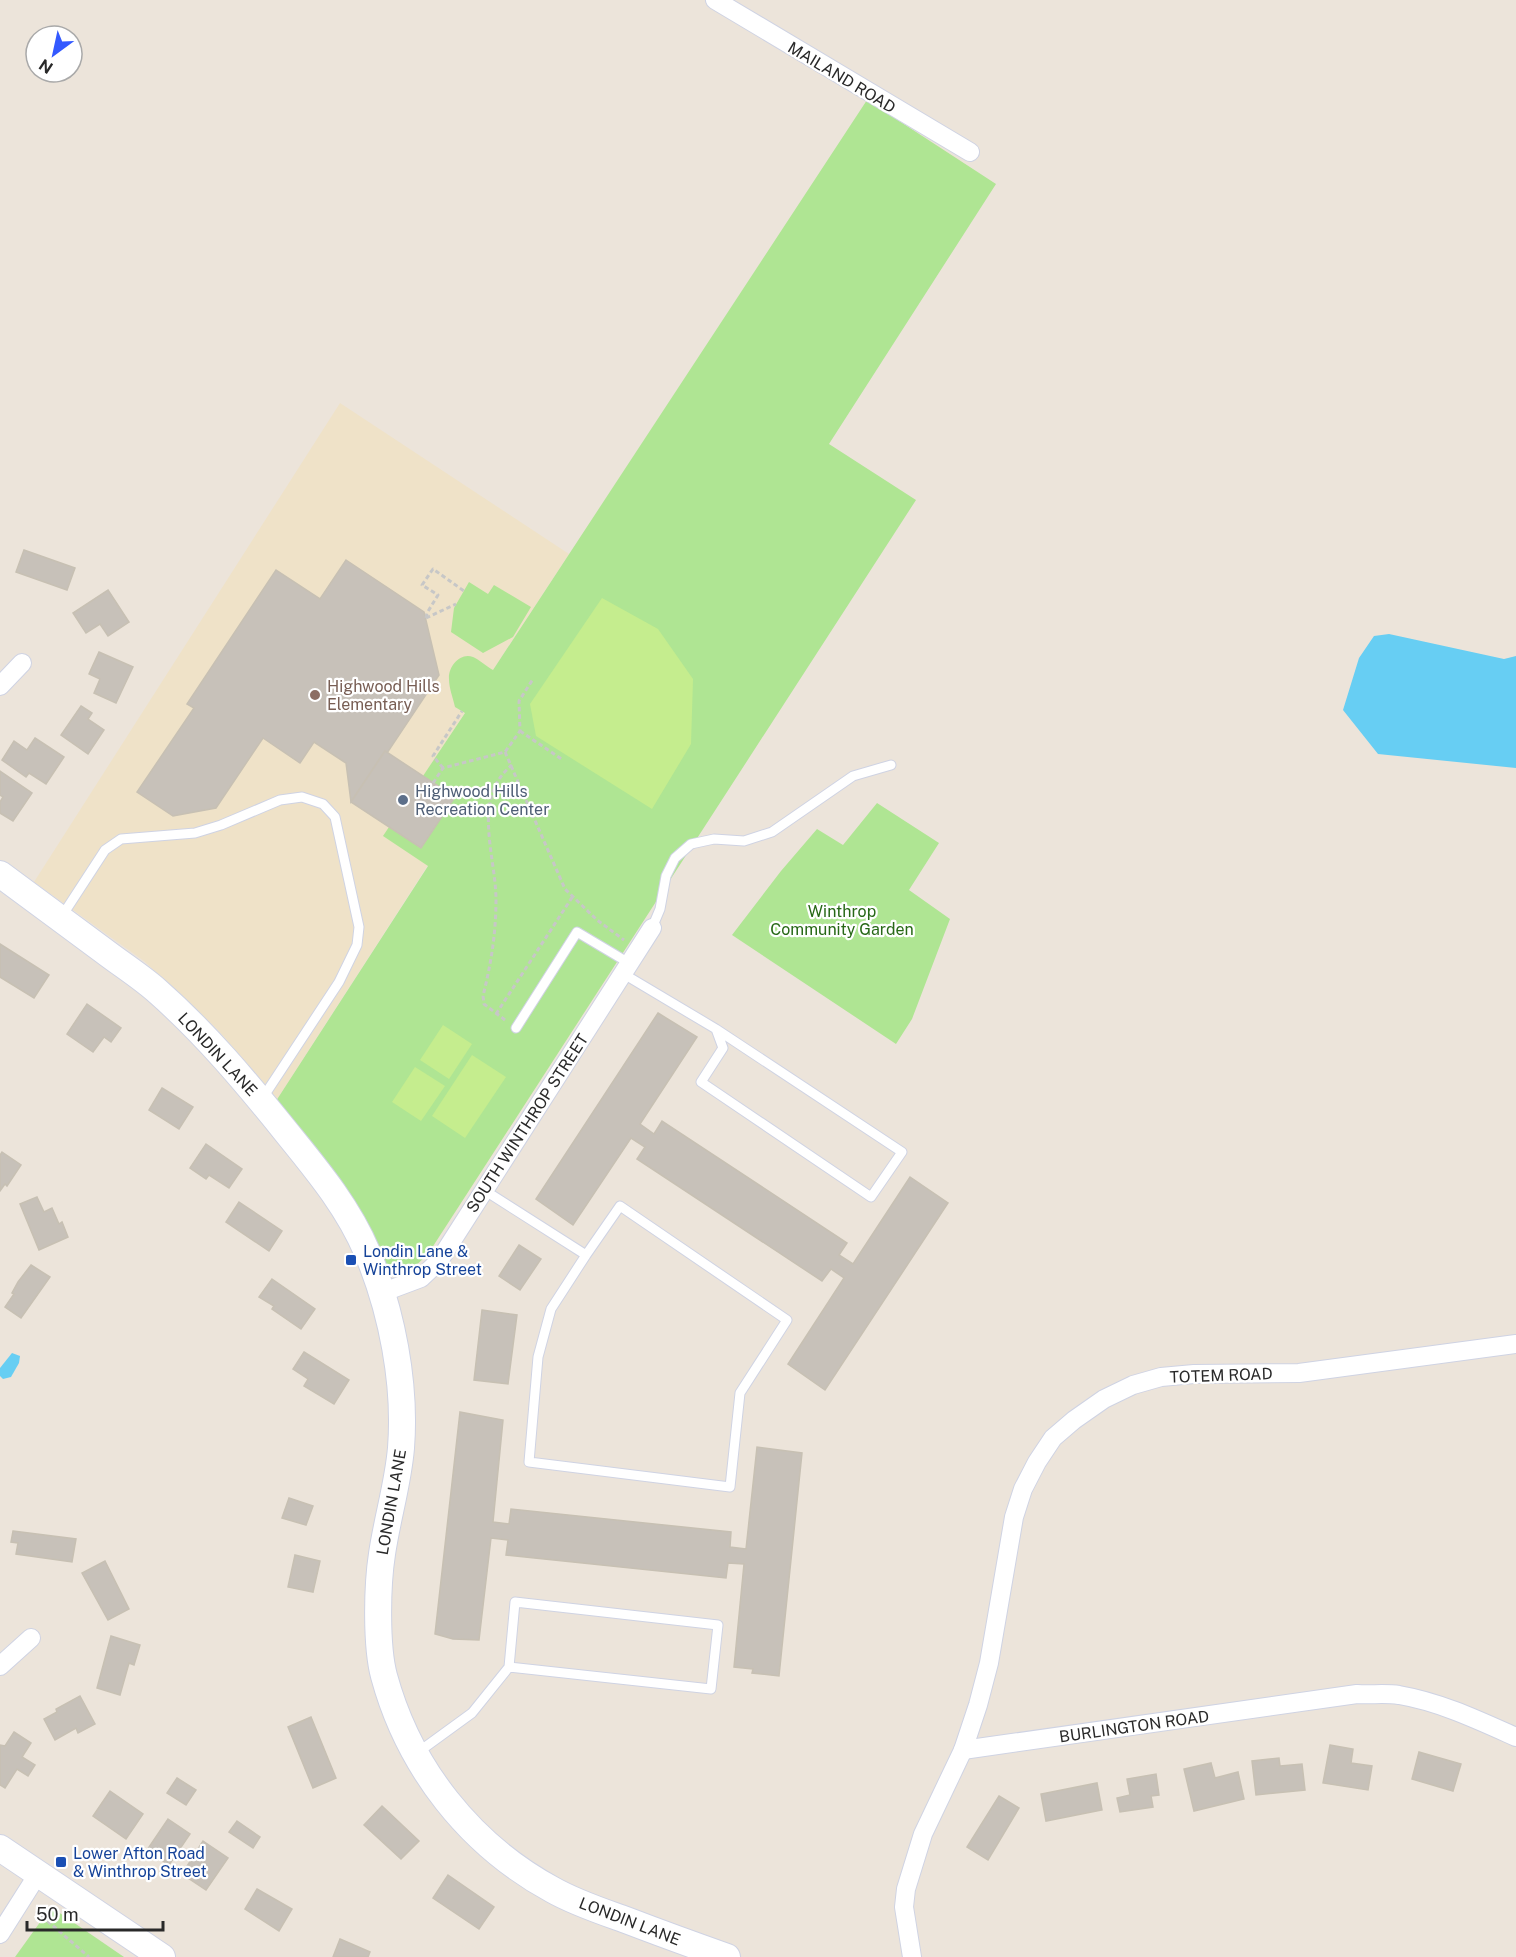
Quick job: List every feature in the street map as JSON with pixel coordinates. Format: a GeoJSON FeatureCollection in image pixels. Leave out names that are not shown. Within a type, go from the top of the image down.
{"type":"FeatureCollection","features":[{"type":"Feature","properties":{"kind":"street","name":"MAILAND ROAD"},"geometry":{"type":"LineString","coordinates":[[716,0],[970,152]]}},
{"type":"Feature","properties":{"kind":"street"},"geometry":{"type":"LineString","coordinates":[[0,686],[22,663]]}},
{"type":"Feature","properties":{"kind":"street","name":"LONDIN LANE"},"geometry":{"type":"LineString","coordinates":[[0,874],[154,988],[223,1056],[314,1166],[341,1205],[367,1252],[381,1293],[396,1361],[401,1417],[401,1449],[381,1556],[378,1595],[383,1672],[397,1716],[415,1755],[438,1791],[463,1821],[494,1851],[526,1875],[556,1892],[593,1908],[727,1957]]}},
{"type":"Feature","properties":{"kind":"street","name":"SOUTH WINTHROP STREET"},"geometry":{"type":"LineString","coordinates":[[381,1293],[421,1278],[439,1261],[652,928]]}},
{"type":"Feature","properties":{"kind":"street","name":"TOTEM ROAD"},"geometry":{"type":"LineString","coordinates":[[963,1750],[989,1663],[1014,1517],[1023,1488],[1053,1438],[1074,1420],[1104,1399],[1133,1385],[1161,1377],[1194,1374],[1299,1373],[1516,1344]]}},
{"type":"Feature","properties":{"kind":"street"},"geometry":{"type":"LineString","coordinates":[[0,1666],[32,1638]]}},
{"type":"Feature","properties":{"kind":"street","name":"BURLINGTON ROAD"},"geometry":{"type":"LineString","coordinates":[[963,1750],[1357,1694],[1397,1695],[1437,1705],[1516,1737]]}},
{"type":"Feature","properties":{"kind":"street"},"geometry":{"type":"LineString","coordinates":[[912,1957],[904,1907],[906,1889],[923,1834],[963,1750]]}},
{"type":"Feature","properties":{"kind":"street"},"geometry":{"type":"LineString","coordinates":[[0,1848],[162,1957]]}},
{"type":"Feature","properties":{"kind":"street"},"geometry":{"type":"LineString","coordinates":[[0,1934],[39,1874]]}},
{"type":"Feature","properties":{"kind":"lane"},"geometry":{"type":"LineString","coordinates":[[652,928],[660,909],[666,876],[675,858],[691,844],[714,839],[744,841],[772,832],[852,776],[891,765]]}},
{"type":"Feature","properties":{"kind":"lane"},"geometry":{"type":"LineString","coordinates":[[60,919],[105,850],[121,839],[195,833],[221,825],[280,800],[302,796],[323,804],[335,817],[359,927],[357,945],[339,982],[261,1101]]}},
{"type":"Feature","properties":{"kind":"lane"},"geometry":{"type":"LineString","coordinates":[[516,1028],[578,932],[630,962],[716,1029],[902,1152],[871,1197],[701,1082],[723,1048],[716,1029]]}},
{"type":"Feature","properties":{"kind":"lane"},"geometry":{"type":"LineString","coordinates":[[484,1190],[586,1255]]}},
{"type":"Feature","properties":{"kind":"lane"},"geometry":{"type":"LineString","coordinates":[[620,1206],[787,1320],[740,1393],[730,1487],[529,1462],[538,1357],[551,1309],[586,1255],[620,1206]]}},
{"type":"Feature","properties":{"kind":"lane"},"geometry":{"type":"LineString","coordinates":[[415,1755],[472,1713],[509,1667],[514,1602],[718,1625],[711,1689],[509,1667]]}},
{"type":"Feature","properties":{"kind":"path"},"geometry":{"type":"LineString","coordinates":[[456,604],[426,618],[438,595],[422,585],[433,569],[464,591]]}},
{"type":"Feature","properties":{"kind":"path"},"geometry":{"type":"LineString","coordinates":[[434,783],[443,768],[505,752],[519,731],[519,701],[533,679]]}},
{"type":"Feature","properties":{"kind":"path"},"geometry":{"type":"LineString","coordinates":[[443,768],[433,756],[462,711]]}},
{"type":"Feature","properties":{"kind":"path"},"geometry":{"type":"LineString","coordinates":[[519,731],[563,760]]}},
{"type":"Feature","properties":{"kind":"path"},"geometry":{"type":"LineString","coordinates":[[505,752],[566,889],[597,920],[630,962]]}},
{"type":"Feature","properties":{"kind":"path"},"geometry":{"type":"LineString","coordinates":[[512,765],[495,786],[487,819],[496,898],[495,935],[483,996],[484,1004],[516,1028]]}},
{"type":"Feature","properties":{"kind":"path"},"geometry":{"type":"LineString","coordinates":[[496,1014],[573,896]]}},
{"type":"Feature","properties":{"kind":"path"},"geometry":{"type":"LineString","coordinates":[[35,1910],[89,1957]]}},
{"type":"Feature","properties":{"kind":"shaded area","name":"Highwood Hills Elementary"},"geometry":{"type":"Polygon","coordinates":[[[340,403],[569,554],[384,836],[428,865],[276,1101],[217,1029],[144,961],[34,882],[340,403]]]}},
{"type":"Feature","properties":{"kind":"green space"},"geometry":{"type":"Polygon","coordinates":[[[867,100],[996,184],[829,444],[916,500],[428,1254],[407,1271],[390,1270],[276,1101],[428,866],[383,836],[465,713],[455,707],[449,682],[450,670],[459,659],[468,656],[476,658],[493,670],[867,100]]]}},
{"type":"Feature","properties":{"kind":"green space"},"geometry":{"type":"Polygon","coordinates":[[[469,582],[488,594],[494,585],[531,607],[513,637],[483,653],[451,632],[454,608],[469,582]]]}},
{"type":"Feature","properties":{"kind":"green space"},"geometry":{"type":"Polygon","coordinates":[[[602,598],[658,629],[693,679],[691,744],[652,809],[536,736],[530,704],[602,598]]]}},
{"type":"Feature","properties":{"kind":"green space","name":"Winthrop Community Garden"},"geometry":{"type":"Polygon","coordinates":[[[877,803],[939,843],[909,890],[950,919],[912,1019],[896,1044],[732,935],[781,871],[817,829],[843,845],[877,803]]]}},
{"type":"Feature","properties":{"kind":"green space"},"geometry":{"type":"Polygon","coordinates":[[[443,1025],[472,1044],[449,1079],[420,1060],[443,1025]]]}},
{"type":"Feature","properties":{"kind":"green space"},"geometry":{"type":"Polygon","coordinates":[[[472,1055],[506,1077],[465,1138],[432,1116],[472,1055]]]}},
{"type":"Feature","properties":{"kind":"green space"},"geometry":{"type":"Polygon","coordinates":[[[415,1067],[445,1086],[421,1121],[392,1102],[415,1067]]]}},
{"type":"Feature","properties":{"kind":"green space"},"geometry":{"type":"Polygon","coordinates":[[[51,1907],[124,1957],[15,1957],[51,1907]]]}},
{"type":"Feature","properties":{"kind":"water"},"geometry":{"type":"Polygon","coordinates":[[[1389,634],[1504,659],[1516,656],[1516,768],[1378,754],[1343,710],[1359,658],[1374,636],[1389,634]]]}},
{"type":"Feature","properties":{"kind":"water"},"geometry":{"type":"Polygon","coordinates":[[[12,1353],[20,1356],[19,1363],[11,1377],[3,1379],[0,1376],[0,1368],[12,1353]]]}},
{"type":"Feature","properties":{"kind":"building"},"geometry":{"type":"Polygon","coordinates":[[[24,550],[75,568],[67,590],[16,572],[24,550]]]}},
{"type":"Feature","properties":{"kind":"building"},"geometry":{"type":"Polygon","coordinates":[[[346,560],[424,612],[439,675],[351,802],[346,763],[314,742],[300,763],[263,738],[216,808],[173,816],[137,792],[194,708],[187,704],[276,570],[320,599],[346,560]]]}},
{"type":"Feature","properties":{"kind":"building"},"geometry":{"type":"Polygon","coordinates":[[[108,590],[129,622],[108,636],[100,624],[86,633],[73,613],[108,590]]]}},
{"type":"Feature","properties":{"kind":"building"},"geometry":{"type":"Polygon","coordinates":[[[99,652],[133,667],[116,703],[94,693],[100,679],[89,674],[99,652]]]}},
{"type":"Feature","properties":{"kind":"building"},"geometry":{"type":"Polygon","coordinates":[[[81,706],[92,713],[88,719],[104,730],[88,754],[61,735],[81,706]]]}},
{"type":"Feature","properties":{"kind":"building"},"geometry":{"type":"Polygon","coordinates":[[[35,738],[64,757],[46,784],[29,773],[26,777],[2,760],[14,741],[27,750],[35,738]]]}},
{"type":"Feature","properties":{"kind":"building","name":"Highwood Hills Recreation Center"},"geometry":{"type":"Polygon","coordinates":[[[385,751],[455,797],[421,848],[351,802],[385,751]]]}},
{"type":"Feature","properties":{"kind":"building"},"geometry":{"type":"Polygon","coordinates":[[[0,771],[32,793],[13,821],[0,813],[0,802],[3,797],[0,795],[0,771]]]}},
{"type":"Feature","properties":{"kind":"building"},"geometry":{"type":"Polygon","coordinates":[[[0,944],[49,975],[34,998],[0,977],[0,944]]]}},
{"type":"Feature","properties":{"kind":"building"},"geometry":{"type":"Polygon","coordinates":[[[87,1004],[121,1028],[111,1042],[104,1037],[93,1052],[67,1034],[87,1004]]]}},
{"type":"Feature","properties":{"kind":"building"},"geometry":{"type":"Polygon","coordinates":[[[658,1013],[697,1037],[640,1124],[654,1134],[662,1121],[847,1243],[839,1255],[853,1264],[910,1177],[948,1203],[825,1390],[788,1364],[844,1278],[831,1269],[822,1281],[637,1159],[645,1147],[631,1138],[573,1225],[536,1199],[658,1013]]]}},
{"type":"Feature","properties":{"kind":"building"},"geometry":{"type":"Polygon","coordinates":[[[162,1088],[193,1107],[179,1129],[149,1110],[162,1088]]]}},
{"type":"Feature","properties":{"kind":"building"},"geometry":{"type":"Polygon","coordinates":[[[206,1144],[242,1169],[229,1188],[209,1175],[206,1179],[190,1168],[206,1144]]]}},
{"type":"Feature","properties":{"kind":"building"},"geometry":{"type":"Polygon","coordinates":[[[2,1152],[21,1165],[7,1186],[5,1184],[0,1191],[0,1155],[2,1152]]]}},
{"type":"Feature","properties":{"kind":"building"},"geometry":{"type":"Polygon","coordinates":[[[37,1197],[44,1212],[52,1208],[59,1224],[62,1222],[68,1237],[39,1250],[20,1204],[37,1197]]]}},
{"type":"Feature","properties":{"kind":"building"},"geometry":{"type":"Polygon","coordinates":[[[239,1202],[282,1231],[269,1251],[226,1222],[239,1202]]]}},
{"type":"Feature","properties":{"kind":"building"},"geometry":{"type":"Polygon","coordinates":[[[519,1245],[541,1259],[520,1290],[499,1276],[519,1245]]]}},
{"type":"Feature","properties":{"kind":"building"},"geometry":{"type":"Polygon","coordinates":[[[31,1265],[50,1277],[21,1318],[5,1307],[14,1294],[12,1293],[18,1282],[31,1265]]]}},
{"type":"Feature","properties":{"kind":"building"},"geometry":{"type":"Polygon","coordinates":[[[272,1279],[315,1309],[301,1329],[272,1309],[274,1306],[259,1297],[272,1279]]]}},
{"type":"Feature","properties":{"kind":"building"},"geometry":{"type":"Polygon","coordinates":[[[482,1310],[517,1315],[508,1384],[474,1380],[482,1310]]]}},
{"type":"Feature","properties":{"kind":"building"},"geometry":{"type":"Polygon","coordinates":[[[304,1352],[349,1380],[334,1404],[304,1386],[308,1379],[293,1369],[304,1352]]]}},
{"type":"Feature","properties":{"kind":"building"},"geometry":{"type":"Polygon","coordinates":[[[460,1412],[503,1420],[493,1522],[509,1524],[511,1509],[731,1532],[730,1547],[746,1549],[757,1447],[802,1453],[779,1676],[752,1673],[753,1669],[734,1667],[744,1564],[728,1563],[726,1578],[506,1555],[508,1540],[491,1538],[479,1640],[453,1639],[435,1634],[460,1412]]]}},
{"type":"Feature","properties":{"kind":"building"},"geometry":{"type":"Polygon","coordinates":[[[289,1498],[313,1506],[306,1525],[282,1518],[289,1498]]]}},
{"type":"Feature","properties":{"kind":"building"},"geometry":{"type":"Polygon","coordinates":[[[13,1531],[76,1539],[72,1562],[16,1554],[18,1543],[11,1542],[13,1531]]]}},
{"type":"Feature","properties":{"kind":"building"},"geometry":{"type":"Polygon","coordinates":[[[295,1555],[320,1561],[313,1592],[288,1587],[295,1555]]]}},
{"type":"Feature","properties":{"kind":"building"},"geometry":{"type":"Polygon","coordinates":[[[105,1561],[129,1609],[108,1620],[82,1573],[105,1561]]]}},
{"type":"Feature","properties":{"kind":"building"},"geometry":{"type":"Polygon","coordinates":[[[111,1636],[140,1645],[134,1665],[129,1663],[120,1695],[97,1688],[111,1636]]]}},
{"type":"Feature","properties":{"kind":"building"},"geometry":{"type":"Polygon","coordinates":[[[80,1696],[95,1724],[78,1733],[76,1728],[55,1740],[44,1719],[57,1712],[56,1709],[80,1696]]]}},
{"type":"Feature","properties":{"kind":"building"},"geometry":{"type":"Polygon","coordinates":[[[311,1717],[336,1778],[313,1788],[288,1727],[311,1717]]]}},
{"type":"Feature","properties":{"kind":"building"},"geometry":{"type":"Polygon","coordinates":[[[14,1732],[31,1743],[22,1757],[35,1765],[28,1776],[17,1769],[5,1788],[0,1785],[0,1745],[5,1746],[14,1732]]]}},
{"type":"Feature","properties":{"kind":"building"},"geometry":{"type":"Polygon","coordinates":[[[1330,1745],[1353,1749],[1351,1763],[1372,1766],[1368,1790],[1323,1783],[1330,1745]]]}},
{"type":"Feature","properties":{"kind":"building"},"geometry":{"type":"Polygon","coordinates":[[[1419,1752],[1461,1764],[1453,1791],[1412,1779],[1419,1752]]]}},
{"type":"Feature","properties":{"kind":"building"},"geometry":{"type":"Polygon","coordinates":[[[1279,1758],[1280,1766],[1302,1764],[1305,1790],[1256,1795],[1252,1761],[1279,1758]]]}},
{"type":"Feature","properties":{"kind":"building"},"geometry":{"type":"Polygon","coordinates":[[[1211,1763],[1215,1778],[1238,1772],[1244,1799],[1194,1811],[1184,1769],[1211,1763]]]}},
{"type":"Feature","properties":{"kind":"building"},"geometry":{"type":"Polygon","coordinates":[[[1156,1774],[1159,1795],[1151,1796],[1153,1807],[1120,1812],[1117,1798],[1130,1795],[1127,1779],[1156,1774]]]}},
{"type":"Feature","properties":{"kind":"building"},"geometry":{"type":"Polygon","coordinates":[[[177,1778],[196,1790],[186,1805],[167,1793],[177,1778]]]}},
{"type":"Feature","properties":{"kind":"building"},"geometry":{"type":"Polygon","coordinates":[[[1097,1783],[1102,1810],[1046,1821],[1041,1794],[1097,1783]]]}},
{"type":"Feature","properties":{"kind":"building"},"geometry":{"type":"Polygon","coordinates":[[[110,1791],[143,1814],[126,1839],[93,1816],[110,1791]]]}},
{"type":"Feature","properties":{"kind":"building"},"geometry":{"type":"Polygon","coordinates":[[[999,1796],[1019,1808],[988,1860],[967,1847],[999,1796]]]}},
{"type":"Feature","properties":{"kind":"building"},"geometry":{"type":"Polygon","coordinates":[[[382,1806],[419,1841],[401,1859],[364,1825],[382,1806]]]}},
{"type":"Feature","properties":{"kind":"building"},"geometry":{"type":"Polygon","coordinates":[[[168,1819],[190,1834],[169,1865],[147,1850],[168,1819]]]}},
{"type":"Feature","properties":{"kind":"building"},"geometry":{"type":"Polygon","coordinates":[[[237,1821],[260,1837],[253,1848],[229,1832],[237,1821]]]}},
{"type":"Feature","properties":{"kind":"building"},"geometry":{"type":"Polygon","coordinates":[[[203,1841],[228,1858],[206,1890],[182,1874],[203,1841]]]}},
{"type":"Feature","properties":{"kind":"building"},"geometry":{"type":"Polygon","coordinates":[[[448,1875],[494,1907],[479,1929],[433,1898],[448,1875]]]}},
{"type":"Feature","properties":{"kind":"building"},"geometry":{"type":"Polygon","coordinates":[[[257,1889],[292,1909],[279,1931],[245,1909],[257,1889]]]}},
{"type":"Feature","properties":{"kind":"building"},"geometry":{"type":"Polygon","coordinates":[[[340,1939],[370,1952],[368,1957],[333,1957],[340,1939]]]}},
{"type":"Feature","properties":{"kind":"place","name":"Highwood Hills Elementary"},"geometry":{"type":"Point","coordinates":[315,695]}},
{"type":"Feature","properties":{"kind":"place","name":"Highwood Hills Recreation Center"},"geometry":{"type":"Point","coordinates":[403,800]}},
{"type":"Feature","properties":{"kind":"place","name":"Londin Lane & Winthrop Street"},"geometry":{"type":"Point","coordinates":[351,1260]}},
{"type":"Feature","properties":{"kind":"place","name":"Lower Afton Road & Winthrop Street"},"geometry":{"type":"Point","coordinates":[61,1862]}}]}
